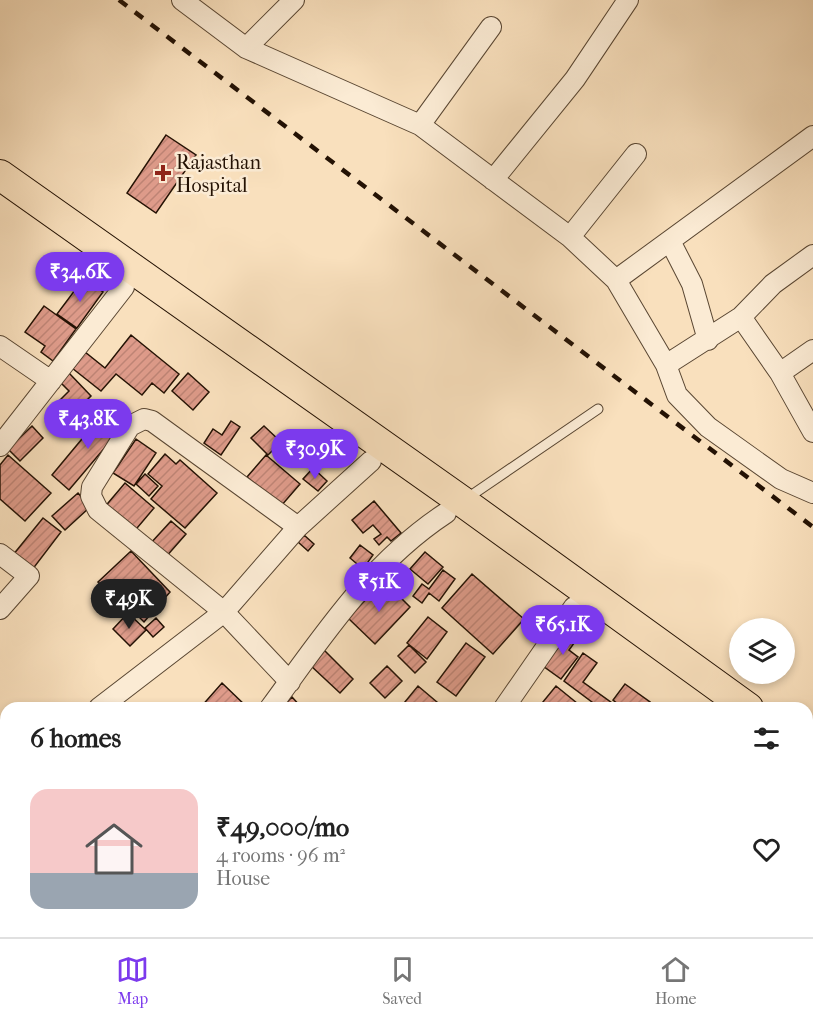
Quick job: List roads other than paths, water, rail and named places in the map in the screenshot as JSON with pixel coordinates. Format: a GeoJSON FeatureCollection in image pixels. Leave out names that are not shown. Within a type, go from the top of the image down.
{"type":"FeatureCollection","features":[{"type":"Feature","properties":{"kind":"main road"},"geometry":{"type":"LineString","coordinates":[[0,176],[454,507],[739,702]]}},
{"type":"Feature","properties":{"kind":"main road"},"geometry":{"type":"LineString","coordinates":[[0,198],[371,461],[454,507],[574,607],[707,702]]}},
{"type":"Feature","properties":{"kind":"street"},"geometry":{"type":"LineString","coordinates":[[183,0],[246,48],[420,125],[570,237],[616,280],[666,365],[677,395],[708,427],[781,479],[813,493]]}},
{"type":"Feature","properties":{"kind":"street"},"geometry":{"type":"LineString","coordinates":[[246,48],[294,0]]}},
{"type":"Feature","properties":{"kind":"street"},"geometry":{"type":"LineString","coordinates":[[493,180],[575,79],[628,0]]}},
{"type":"Feature","properties":{"kind":"street"},"geometry":{"type":"LineString","coordinates":[[420,125],[491,27]]}},
{"type":"Feature","properties":{"kind":"street"},"geometry":{"type":"LineString","coordinates":[[616,280],[813,136]]}},
{"type":"Feature","properties":{"kind":"street"},"geometry":{"type":"LineString","coordinates":[[570,237],[636,154]]}},
{"type":"Feature","properties":{"kind":"street"},"geometry":{"type":"LineString","coordinates":[[670,241],[692,284],[708,340]]}},
{"type":"Feature","properties":{"kind":"street"},"geometry":{"type":"LineString","coordinates":[[666,365],[741,317],[773,284],[813,255]]}},
{"type":"Feature","properties":{"kind":"street"},"geometry":{"type":"LineString","coordinates":[[0,446],[124,287]]}},
{"type":"Feature","properties":{"kind":"street"},"geometry":{"type":"LineString","coordinates":[[741,317],[780,373],[813,432]]}},
{"type":"Feature","properties":{"kind":"street"},"geometry":{"type":"LineString","coordinates":[[0,346],[51,381]]}},
{"type":"Feature","properties":{"kind":"street"},"geometry":{"type":"LineString","coordinates":[[780,373],[813,350]]}},
{"type":"Feature","properties":{"kind":"street"},"geometry":{"type":"LineString","coordinates":[[290,682],[224,612],[98,510],[94,502],[92,487],[130,426],[144,419],[152,422],[298,527]]}},
{"type":"Feature","properties":{"kind":"street"},"geometry":{"type":"LineString","coordinates":[[107,702],[224,612],[298,527],[371,461]]}},
{"type":"Feature","properties":{"kind":"street"},"geometry":{"type":"LineString","coordinates":[[275,702],[355,593],[417,532],[454,507]]}},
{"type":"Feature","properties":{"kind":"street"},"geometry":{"type":"LineString","coordinates":[[0,554],[29,576],[0,609]]}},
{"type":"Feature","properties":{"kind":"street"},"geometry":{"type":"LineString","coordinates":[[508,702],[574,607]]}},
{"type":"Feature","properties":{"kind":"lane"},"geometry":{"type":"LineString","coordinates":[[454,507],[598,409]]}},
{"type":"Feature","properties":{"kind":"railway"},"geometry":{"type":"LineString","coordinates":[[119,0],[813,527]]}},
{"type":"Feature","properties":{"kind":"place","name":"Rajasthan Hospital"},"geometry":{"type":"Point","coordinates":[163,173]}}]}
